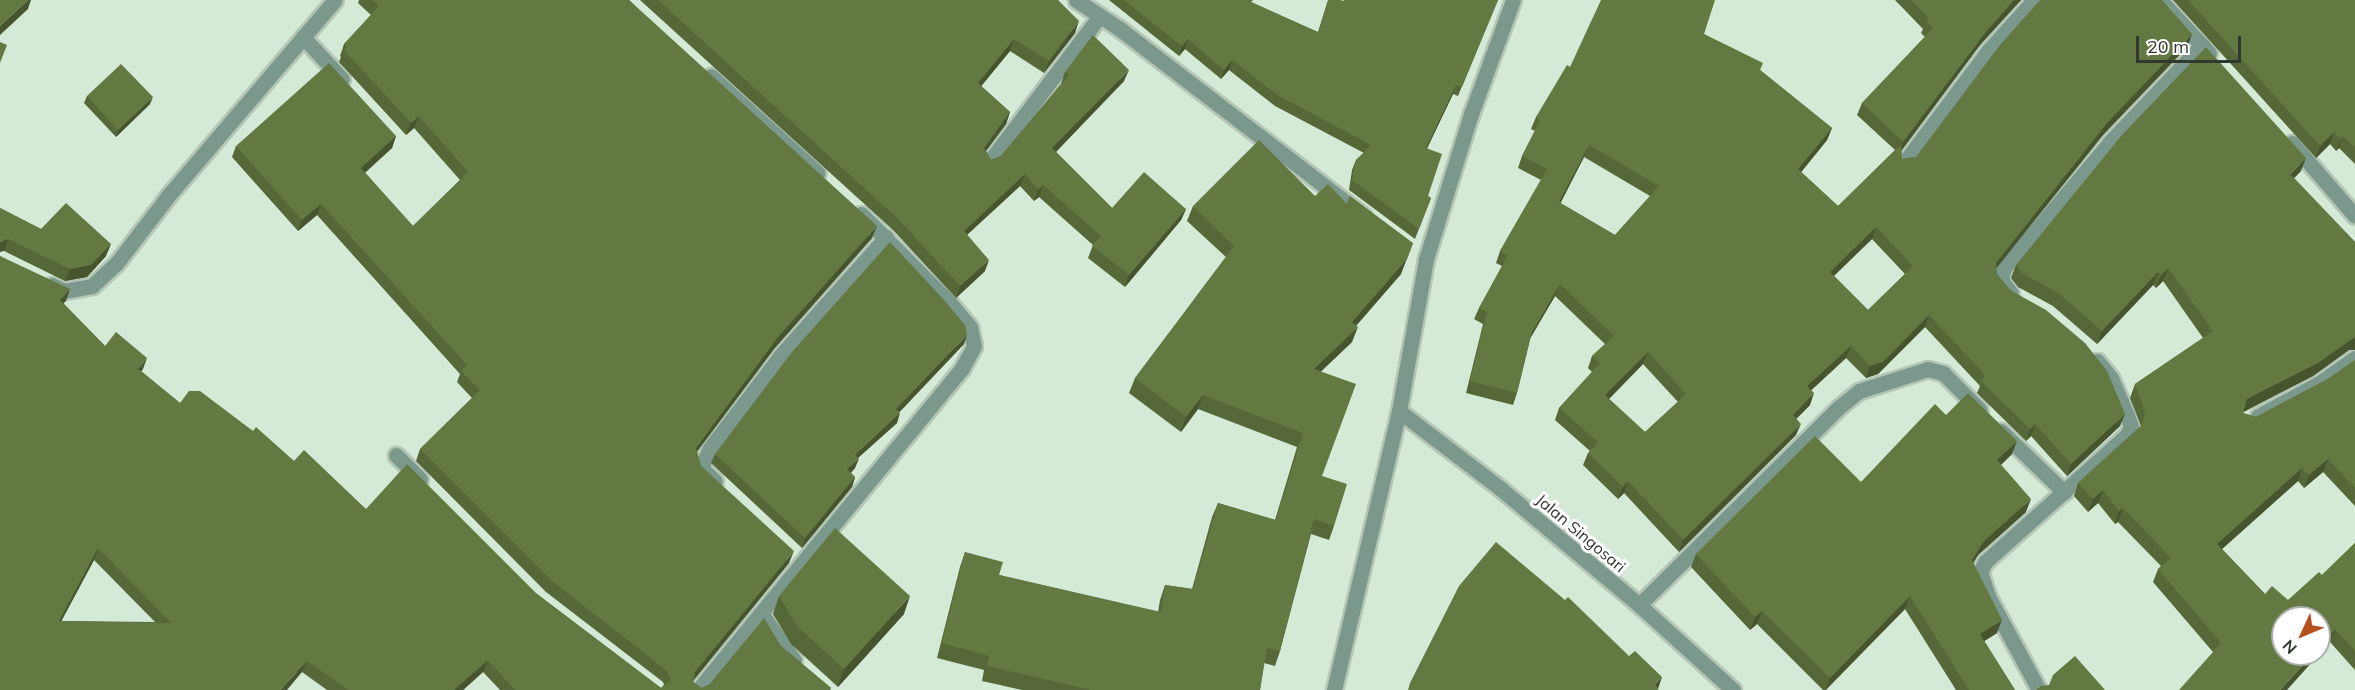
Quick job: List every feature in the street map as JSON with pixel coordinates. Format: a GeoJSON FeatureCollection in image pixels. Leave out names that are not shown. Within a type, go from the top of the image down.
{"type":"FeatureCollection","features":[{"type":"Feature","properties":{"kind":"street"},"geometry":{"type":"LineString","coordinates":[[32,276],[64,291],[92,286],[116,264],[168,196],[335,0]]}},
{"type":"Feature","properties":{"kind":"street"},"geometry":{"type":"LineString","coordinates":[[1076,0],[1379,226]]}},
{"type":"Feature","properties":{"kind":"street"},"geometry":{"type":"LineString","coordinates":[[1334,690],[1399,411],[1421,255],[1513,0]]}},
{"type":"Feature","properties":{"kind":"street"},"geometry":{"type":"LineString","coordinates":[[1904,163],[1988,51],[2034,0]]}},
{"type":"Feature","properties":{"kind":"street"},"geometry":{"type":"LineString","coordinates":[[2160,0],[2217,62]]}},
{"type":"Feature","properties":{"kind":"street"},"geometry":{"type":"LineString","coordinates":[[989,162],[1100,16]]}},
{"type":"Feature","properties":{"kind":"street"},"geometry":{"type":"LineString","coordinates":[[303,37],[351,89]]}},
{"type":"Feature","properties":{"kind":"street"},"geometry":{"type":"LineString","coordinates":[[2029,304],[2005,288],[2001,280],[2004,268],[2110,142],[2202,45]]}},
{"type":"Feature","properties":{"kind":"street"},"geometry":{"type":"LineString","coordinates":[[697,63],[831,186]]}},
{"type":"Feature","properties":{"kind":"street"},"geometry":{"type":"LineString","coordinates":[[2279,129],[2355,216]]}},
{"type":"Feature","properties":{"kind":"street"},"geometry":{"type":"LineString","coordinates":[[698,690],[761,613],[799,558],[962,368],[974,346],[970,327],[886,237],[847,201]]}},
{"type":"Feature","properties":{"kind":"street"},"geometry":{"type":"LineString","coordinates":[[724,490],[703,471],[701,461],[781,356],[886,237]]}},
{"type":"Feature","properties":{"kind":"street"},"geometry":{"type":"LineString","coordinates":[[2039,690],[1988,596],[1980,572],[1986,562],[2127,435],[2130,426],[2111,378],[2088,348]]}},
{"type":"Feature","properties":{"kind":"street"},"geometry":{"type":"LineString","coordinates":[[2247,421],[2318,384],[2355,358]]}},
{"type":"Feature","properties":{"kind":"street"},"geometry":{"type":"LineString","coordinates":[[1639,605],[1838,408],[1859,391],[1911,372],[1928,369],[1943,373],[2064,492]]}},
{"type":"Feature","properties":{"kind":"street","name":"Jalan Singosari"},"geometry":{"type":"LineString","coordinates":[[1399,411],[1501,489],[1639,605],[1733,690]]}},
{"type":"Feature","properties":{"kind":"street"},"geometry":{"type":"LineString","coordinates":[[396,455],[428,488]]}},
{"type":"Feature","properties":{"kind":"street"},"geometry":{"type":"LineString","coordinates":[[761,613],[783,650],[804,671]]}},
{"type":"Feature","properties":{"kind":"building"},"geometry":{"type":"Polygon","coordinates":[[[0,0],[28,0],[0,26],[0,0]]]}},
{"type":"Feature","properties":{"kind":"building"},"geometry":{"type":"Polygon","coordinates":[[[372,0],[629,0],[877,226],[778,337],[696,448],[701,466],[794,551],[695,672],[693,682],[701,688],[709,685],[764,618],[781,646],[831,688],[828,690],[515,690],[488,660],[454,690],[348,690],[307,661],[280,690],[0,690],[0,256],[70,289],[60,300],[105,346],[116,332],[147,358],[138,369],[180,403],[189,391],[200,391],[253,431],[256,427],[294,461],[304,450],[366,509],[407,464],[537,594],[661,688],[671,680],[667,671],[551,580],[420,449],[480,390],[461,371],[467,365],[321,204],[302,220],[236,146],[329,63],[396,136],[361,168],[413,226],[468,172],[419,116],[411,123],[344,50],[347,47],[344,44],[379,6],[372,0]],[[98,548],[59,621],[171,623],[98,548]]]}},
{"type":"Feature","properties":{"kind":"building"},"geometry":{"type":"Polygon","coordinates":[[[658,0],[1058,0],[1079,21],[1049,61],[1014,39],[978,83],[1010,112],[984,148],[991,160],[1001,156],[1069,75],[1065,72],[1093,35],[1129,70],[1052,148],[1112,208],[1144,172],[1186,209],[1129,275],[1092,246],[1101,236],[1043,185],[1038,190],[1025,174],[964,231],[989,260],[960,286],[897,218],[658,0]]]}},
{"type":"Feature","properties":{"kind":"building"},"geometry":{"type":"Polygon","coordinates":[[[1124,0],[1250,0],[1318,33],[1329,0],[1498,0],[1462,87],[1456,85],[1426,148],[1442,154],[1428,196],[1431,198],[1419,229],[1352,180],[1356,160],[1371,145],[1279,96],[1232,60],[1224,70],[1188,39],[1182,46],[1124,0]]]}},
{"type":"Feature","properties":{"kind":"building"},"geometry":{"type":"Polygon","coordinates":[[[1601,0],[1715,0],[1704,34],[1763,63],[1760,70],[1832,128],[1798,169],[1838,206],[1901,145],[1902,159],[1916,157],[2000,45],[2040,0],[2162,0],[2192,34],[2107,123],[1996,263],[1997,274],[2010,290],[2046,310],[2085,343],[2107,371],[2125,414],[2071,464],[2035,424],[2030,429],[1981,381],[1986,376],[1929,315],[1883,362],[1870,366],[1851,346],[1807,386],[1814,393],[1793,415],[1801,424],[1683,540],[1628,481],[1623,487],[1588,453],[1598,442],[1559,408],[1600,363],[1592,356],[1614,336],[1560,284],[1532,332],[1517,393],[1470,381],[1487,312],[1479,308],[1508,255],[1500,251],[1547,169],[1522,156],[1540,120],[1536,117],[1567,65],[1570,67],[1601,0]],[[1589,145],[1559,202],[1615,235],[1659,186],[1589,145]],[[1876,227],[1830,272],[1868,310],[1913,266],[1876,227]],[[1648,352],[1605,395],[1645,432],[1686,394],[1648,352]]]}},
{"type":"Feature","properties":{"kind":"building"},"geometry":{"type":"Polygon","coordinates":[[[1911,0],[2014,0],[1985,33],[1903,142],[1862,103],[1933,28],[1926,21],[1929,18],[1911,0]]]}},
{"type":"Feature","properties":{"kind":"building"},"geometry":{"type":"Polygon","coordinates":[[[2188,0],[2355,0],[2355,148],[2343,136],[2341,139],[2334,132],[2320,146],[2188,0]]]}},
{"type":"Feature","properties":{"kind":"building"},"geometry":{"type":"Polygon","coordinates":[[[0,42],[7,45],[0,63],[0,42]]]}},
{"type":"Feature","properties":{"kind":"building"},"geometry":{"type":"Polygon","coordinates":[[[2206,47],[2306,158],[2290,174],[2355,242],[2355,337],[2318,363],[2247,399],[2243,413],[2256,417],[2328,379],[2355,360],[2355,488],[2328,459],[2309,475],[2302,468],[2217,544],[2265,594],[2272,586],[2288,600],[2319,572],[2322,575],[2355,543],[2355,651],[2335,629],[2331,634],[2331,606],[2271,606],[2271,666],[2302,666],[2280,690],[2179,690],[2221,643],[2158,569],[2171,558],[2123,508],[2119,511],[2103,490],[2093,499],[2078,483],[2141,426],[2145,413],[2135,384],[2213,331],[2168,268],[2161,275],[2158,272],[2102,331],[2058,293],[2022,273],[2016,265],[2122,135],[2206,47]]]}},
{"type":"Feature","properties":{"kind":"building"},"geometry":{"type":"Polygon","coordinates":[[[121,64],[153,97],[118,130],[87,96],[121,64]]]}},
{"type":"Feature","properties":{"kind":"building"},"geometry":{"type":"Polygon","coordinates":[[[1259,140],[1315,196],[1328,184],[1348,205],[1350,196],[1413,243],[1407,259],[1352,322],[1358,327],[1314,369],[1356,384],[1322,476],[1347,484],[1334,526],[1314,519],[1280,651],[1267,648],[1260,690],[1092,690],[987,666],[989,656],[942,643],[965,552],[1003,562],[999,575],[1161,612],[1165,585],[1193,589],[1218,503],[1276,520],[1303,433],[1203,395],[1186,417],[1135,378],[1234,246],[1193,206],[1259,140]]]}},
{"type":"Feature","properties":{"kind":"building"},"geometry":{"type":"Polygon","coordinates":[[[66,203],[111,244],[91,265],[70,269],[8,239],[0,242],[0,208],[41,229],[66,203]]]}},
{"type":"Feature","properties":{"kind":"building"},"geometry":{"type":"Polygon","coordinates":[[[890,242],[965,325],[967,335],[896,409],[900,413],[855,455],[859,459],[847,469],[855,477],[805,538],[715,454],[792,352],[890,242]]]}},
{"type":"Feature","properties":{"kind":"building"},"geometry":{"type":"Polygon","coordinates":[[[1968,393],[2017,441],[1997,460],[2031,499],[1983,542],[1972,560],[2002,620],[1980,634],[2015,690],[1969,690],[1910,596],[1830,678],[1762,611],[1755,617],[1696,554],[1815,436],[1861,482],[1935,404],[1946,415],[1968,393]]]}},
{"type":"Feature","properties":{"kind":"building"},"geometry":{"type":"Polygon","coordinates":[[[835,528],[910,596],[844,669],[797,626],[779,596],[835,528]]]}},
{"type":"Feature","properties":{"kind":"building"},"geometry":{"type":"Polygon","coordinates":[[[1496,542],[1565,600],[1568,597],[1629,656],[1635,651],[1662,677],[1654,685],[1659,690],[1408,690],[1459,586],[1496,542]]]}},
{"type":"Feature","properties":{"kind":"building"},"geometry":{"type":"Polygon","coordinates":[[[2075,656],[2105,690],[2036,690],[2041,686],[2049,685],[2053,675],[2075,656]]]}}]}
